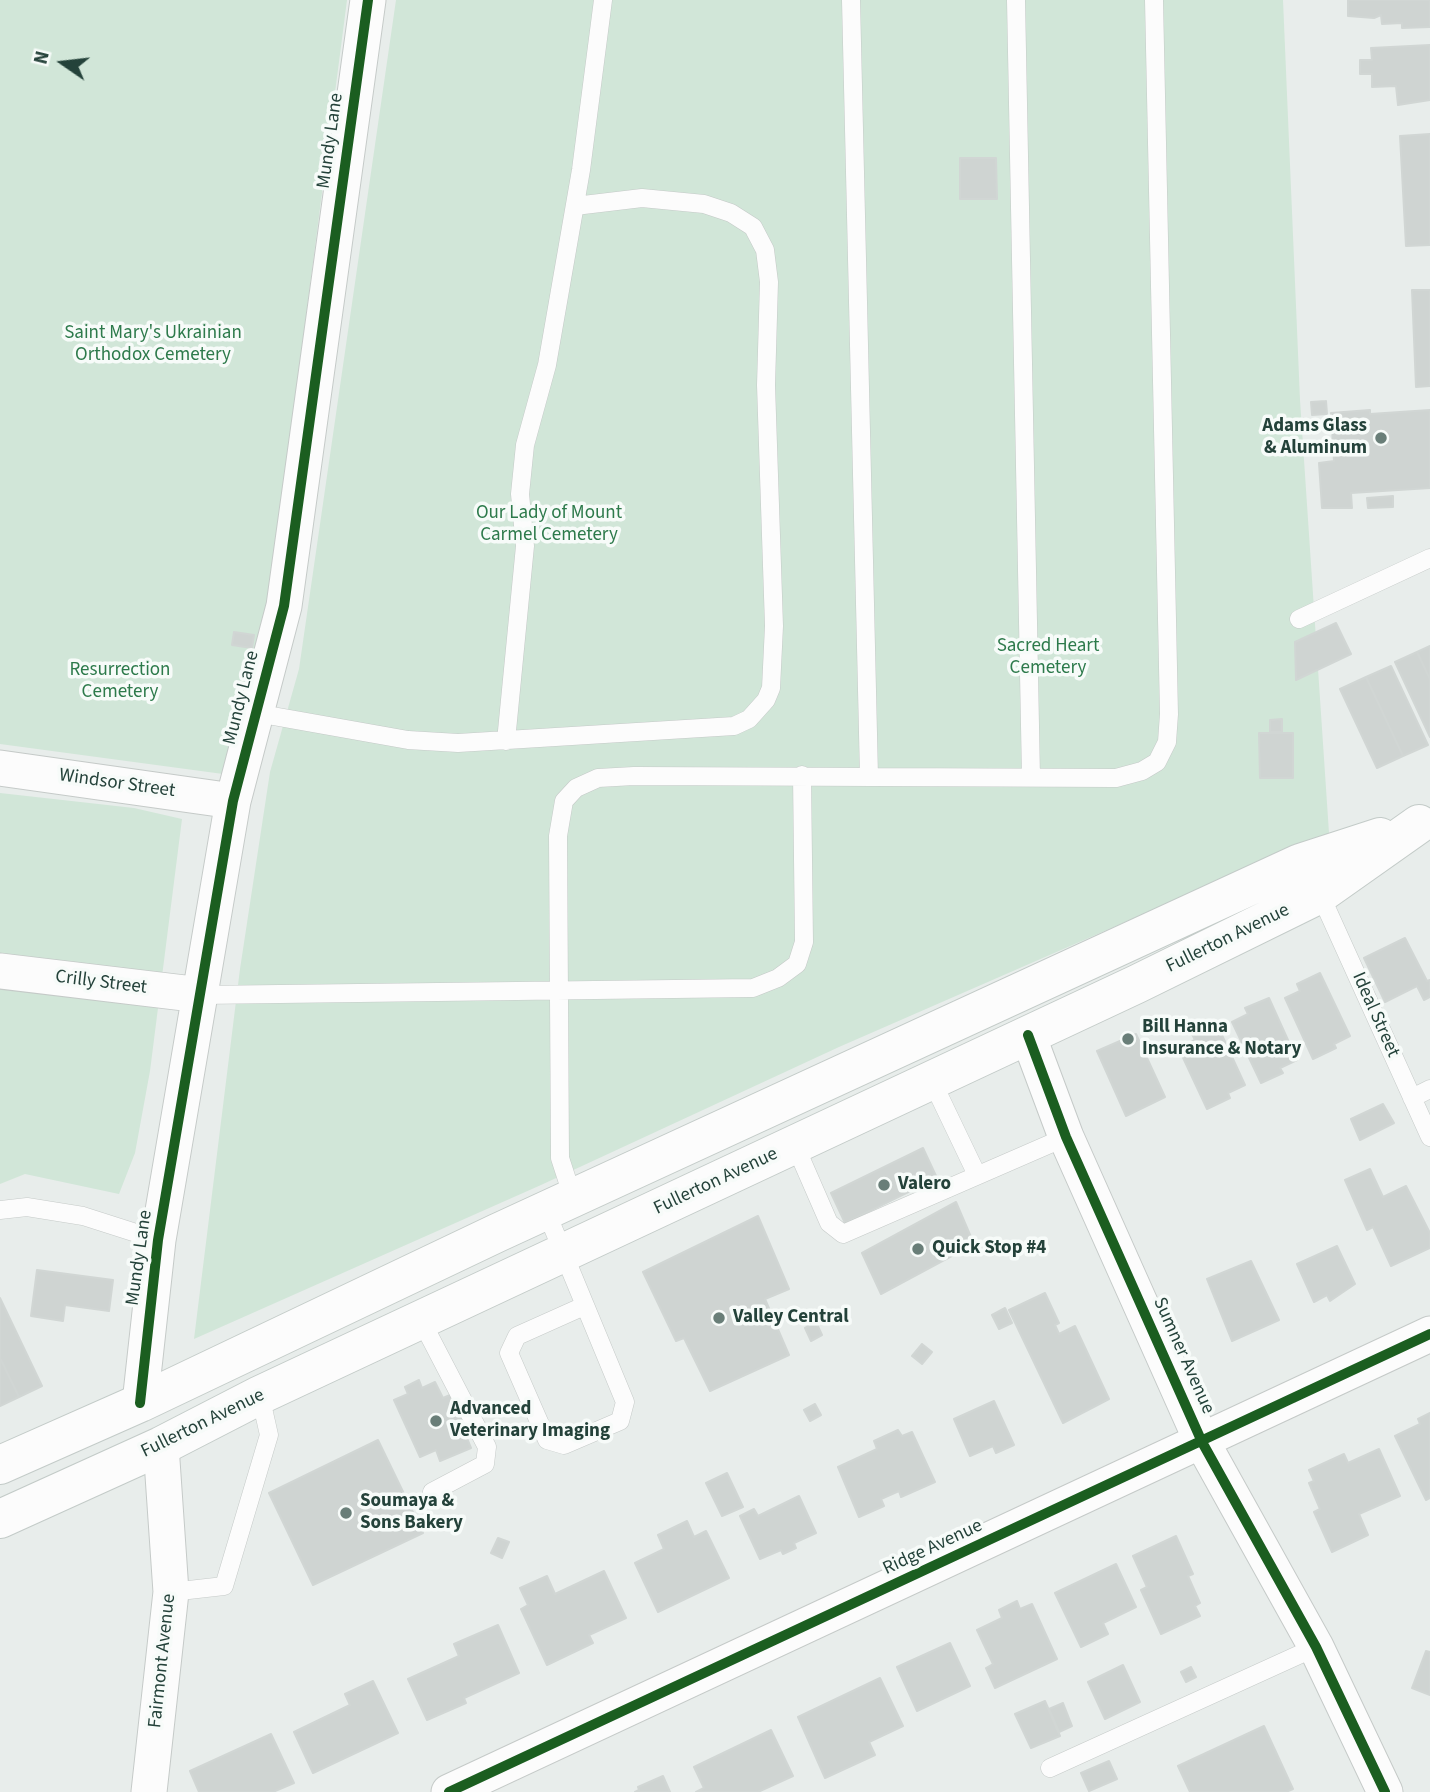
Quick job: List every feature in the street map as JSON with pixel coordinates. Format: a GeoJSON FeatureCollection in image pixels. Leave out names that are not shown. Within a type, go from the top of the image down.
{"type":"FeatureCollection","features":[{"type":"Feature","properties":{"kind":"main road","name":"Fullerton Avenue"},"geometry":{"type":"LineString","coordinates":[[0,1519],[161,1446],[260,1395],[932,1081],[1320,894],[1425,822]]}},
{"type":"Feature","properties":{"kind":"main road","name":"Fullerton Avenue"},"geometry":{"type":"LineString","coordinates":[[0,1465],[140,1404],[559,1204],[1300,863],[1425,822]]}},
{"type":"Feature","properties":{"kind":"street","name":"Mundy Lane"},"geometry":{"type":"LineString","coordinates":[[140,1404],[159,1240],[233,801],[284,606],[368,0]]}},
{"type":"Feature","properties":{"kind":"street","name":"Windsor Street"},"geometry":{"type":"LineString","coordinates":[[0,768],[233,801]]}},
{"type":"Feature","properties":{"kind":"street","name":"Crilly Street"},"geometry":{"type":"LineString","coordinates":[[0,971],[201,995]]}},
{"type":"Feature","properties":{"kind":"street","name":"Sumner Avenue"},"geometry":{"type":"LineString","coordinates":[[1028,1035],[1066,1137],[1202,1442],[1316,1647],[1385,1792]]}},
{"type":"Feature","properties":{"kind":"street","name":"Ridge Avenue"},"geometry":{"type":"LineString","coordinates":[[449,1792],[1430,1334]]}},
{"type":"Feature","properties":{"kind":"street","name":"Fairmont Avenue"},"geometry":{"type":"LineString","coordinates":[[149,1792],[172,1592],[161,1446]]}},
{"type":"Feature","properties":{"kind":"lane"},"geometry":{"type":"LineString","coordinates":[[506,741],[525,546],[520,494],[525,445],[547,365],[575,206],[603,0]]}},
{"type":"Feature","properties":{"kind":"lane"},"geometry":{"type":"LineString","coordinates":[[851,0],[869,776]]}},
{"type":"Feature","properties":{"kind":"lane"},"geometry":{"type":"LineString","coordinates":[[1016,0],[1031,777]]}},
{"type":"Feature","properties":{"kind":"lane"},"geometry":{"type":"LineString","coordinates":[[584,1306],[517,1336],[509,1353],[547,1440],[564,1445],[620,1421],[625,1402],[584,1306],[561,1254],[558,836],[564,801],[576,788],[598,778],[802,775],[1116,778],[1142,771],[1157,762],[1167,742],[1170,714],[1154,0]]}},
{"type":"Feature","properties":{"kind":"lane"},"geometry":{"type":"LineString","coordinates":[[256,713],[408,740],[458,743],[734,726],[758,711],[771,688],[774,626],[766,385],[769,282],[765,250],[754,227],[731,213],[704,204],[642,198],[575,206]]}},
{"type":"Feature","properties":{"kind":"lane"},"geometry":{"type":"LineString","coordinates":[[1299,619],[1430,558]]}},
{"type":"Feature","properties":{"kind":"lane"},"geometry":{"type":"LineString","coordinates":[[201,995],[753,988],[778,978],[797,964],[804,942],[802,775]]}},
{"type":"Feature","properties":{"kind":"lane","name":"Ideal Street"},"geometry":{"type":"LineString","coordinates":[[1320,894],[1430,1137]]}},
{"type":"Feature","properties":{"kind":"lane"},"geometry":{"type":"LineString","coordinates":[[932,1081],[977,1175]]}},
{"type":"Feature","properties":{"kind":"lane"},"geometry":{"type":"LineString","coordinates":[[1412,1098],[1430,1089]]}},
{"type":"Feature","properties":{"kind":"lane"},"geometry":{"type":"LineString","coordinates":[[795,1145],[829,1223],[843,1234],[1066,1137]]}},
{"type":"Feature","properties":{"kind":"lane"},"geometry":{"type":"LineString","coordinates":[[0,1210],[26,1207],[83,1216],[159,1240]]}},
{"type":"Feature","properties":{"kind":"lane"},"geometry":{"type":"LineString","coordinates":[[421,1320],[487,1447],[485,1464],[432,1492]]}},
{"type":"Feature","properties":{"kind":"lane"},"geometry":{"type":"LineString","coordinates":[[172,1592],[224,1586],[269,1435],[260,1395]]}},
{"type":"Feature","properties":{"kind":"lane"},"geometry":{"type":"LineString","coordinates":[[1050,1768],[1316,1647]]}},
{"type":"Feature","properties":{"kind":"green space"},"geometry":{"type":"Polygon","coordinates":[[[0,0],[347,0],[266,625],[223,774],[0,744],[0,0]]]}},
{"type":"Feature","properties":{"kind":"green space","name":"Sacred Heart Cemetery"},"geometry":{"type":"Polygon","coordinates":[[[396,0],[1283,0],[1300,400],[1329,833],[839,1047],[541,1185],[194,1339],[240,969],[270,772],[299,669],[396,0]]]}},
{"type":"Feature","properties":{"kind":"green space"},"geometry":{"type":"Polygon","coordinates":[[[0,793],[134,808],[182,819],[150,1071],[135,1153],[119,1194],[25,1174],[0,1184],[0,793]]]}},
{"type":"Feature","properties":{"kind":"building"},"geometry":{"type":"Polygon","coordinates":[[[1348,0],[1430,0],[1430,27],[1402,28],[1402,23],[1382,24],[1381,15],[1374,18],[1348,16],[1348,0]]]}},
{"type":"Feature","properties":{"kind":"building"},"geometry":{"type":"Polygon","coordinates":[[[1430,45],[1430,100],[1398,105],[1396,86],[1372,87],[1372,74],[1360,74],[1360,60],[1372,60],[1371,48],[1430,45]]]}},
{"type":"Feature","properties":{"kind":"building"},"geometry":{"type":"Polygon","coordinates":[[[1430,134],[1430,245],[1406,246],[1400,136],[1430,134]]]}},
{"type":"Feature","properties":{"kind":"building"},"geometry":{"type":"Polygon","coordinates":[[[960,158],[996,158],[997,199],[960,199],[960,158]]]}},
{"type":"Feature","properties":{"kind":"building"},"geometry":{"type":"Polygon","coordinates":[[[1412,290],[1430,290],[1430,386],[1416,387],[1412,290]]]}},
{"type":"Feature","properties":{"kind":"building"},"geometry":{"type":"Polygon","coordinates":[[[1326,401],[1327,414],[1312,415],[1311,402],[1326,401]]]}},
{"type":"Feature","properties":{"kind":"building","name":"Adams Glass & Aluminum"},"geometry":{"type":"Polygon","coordinates":[[[1370,410],[1370,414],[1430,410],[1430,488],[1351,493],[1352,508],[1322,508],[1319,463],[1334,461],[1331,413],[1370,410]]]}},
{"type":"Feature","properties":{"kind":"building"},"geometry":{"type":"Polygon","coordinates":[[[1393,496],[1393,507],[1368,508],[1367,498],[1393,496]]]}},
{"type":"Feature","properties":{"kind":"building"},"geometry":{"type":"Polygon","coordinates":[[[1336,623],[1351,654],[1296,680],[1295,642],[1336,623]]]}},
{"type":"Feature","properties":{"kind":"building"},"geometry":{"type":"Polygon","coordinates":[[[234,632],[254,635],[252,648],[232,645],[234,632]]]}},
{"type":"Feature","properties":{"kind":"building"},"geometry":{"type":"Polygon","coordinates":[[[1430,646],[1430,679],[1417,652],[1430,646]]]}},
{"type":"Feature","properties":{"kind":"building"},"geometry":{"type":"Polygon","coordinates":[[[1417,652],[1430,679],[1430,737],[1395,662],[1417,652]]]}},
{"type":"Feature","properties":{"kind":"building"},"geometry":{"type":"Polygon","coordinates":[[[1391,666],[1428,745],[1403,756],[1366,677],[1391,666]]]}},
{"type":"Feature","properties":{"kind":"building"},"geometry":{"type":"Polygon","coordinates":[[[1366,677],[1403,756],[1377,768],[1340,689],[1366,677]]]}},
{"type":"Feature","properties":{"kind":"building"},"geometry":{"type":"Polygon","coordinates":[[[1282,719],[1282,732],[1270,732],[1270,720],[1282,719]]]}},
{"type":"Feature","properties":{"kind":"building"},"geometry":{"type":"Polygon","coordinates":[[[1259,733],[1293,733],[1293,778],[1260,778],[1259,733]]]}},
{"type":"Feature","properties":{"kind":"building"},"geometry":{"type":"Polygon","coordinates":[[[1405,938],[1427,981],[1430,980],[1430,997],[1424,1000],[1417,986],[1385,1002],[1364,958],[1405,938]]]}},
{"type":"Feature","properties":{"kind":"building"},"geometry":{"type":"Polygon","coordinates":[[[1320,973],[1350,1036],[1334,1044],[1336,1048],[1313,1059],[1285,998],[1300,991],[1297,984],[1320,973]]]}},
{"type":"Feature","properties":{"kind":"building"},"geometry":{"type":"Polygon","coordinates":[[[1269,998],[1297,1060],[1280,1068],[1283,1073],[1261,1083],[1232,1022],[1248,1014],[1245,1008],[1269,998]]]}},
{"type":"Feature","properties":{"kind":"building"},"geometry":{"type":"Polygon","coordinates":[[[1215,1020],[1245,1085],[1228,1093],[1230,1098],[1207,1109],[1178,1047],[1195,1040],[1191,1032],[1215,1020]]]}},
{"type":"Feature","properties":{"kind":"building"},"geometry":{"type":"Polygon","coordinates":[[[1136,1034],[1165,1097],[1126,1116],[1097,1051],[1136,1034]]]}},
{"type":"Feature","properties":{"kind":"building"},"geometry":{"type":"Polygon","coordinates":[[[1383,1104],[1394,1123],[1360,1140],[1351,1119],[1383,1104]]]}},
{"type":"Feature","properties":{"kind":"building","name":"Valero"},"geometry":{"type":"Polygon","coordinates":[[[923,1148],[937,1178],[845,1223],[831,1193],[923,1148]]]}},
{"type":"Feature","properties":{"kind":"building"},"geometry":{"type":"Polygon","coordinates":[[[1370,1169],[1383,1197],[1406,1186],[1430,1233],[1430,1248],[1391,1266],[1373,1227],[1367,1230],[1345,1180],[1370,1169]]]}},
{"type":"Feature","properties":{"kind":"building","name":"Quick Stop #4"},"geometry":{"type":"Polygon","coordinates":[[[956,1202],[974,1244],[881,1294],[862,1253],[956,1202]]]}},
{"type":"Feature","properties":{"kind":"building","name":"Valley Central"},"geometry":{"type":"Polygon","coordinates":[[[758,1216],[789,1289],[765,1299],[789,1355],[710,1391],[684,1338],[676,1341],[643,1272],[758,1216]]]}},
{"type":"Feature","properties":{"kind":"building"},"geometry":{"type":"Polygon","coordinates":[[[1337,1246],[1355,1284],[1330,1301],[1327,1295],[1314,1302],[1297,1264],[1337,1246]]]}},
{"type":"Feature","properties":{"kind":"building"},"geometry":{"type":"Polygon","coordinates":[[[1251,1261],[1279,1320],[1232,1341],[1207,1279],[1251,1261]]]}},
{"type":"Feature","properties":{"kind":"building"},"geometry":{"type":"Polygon","coordinates":[[[37,1270],[113,1280],[109,1311],[65,1305],[63,1321],[31,1316],[37,1270]]]}},
{"type":"Feature","properties":{"kind":"building"},"geometry":{"type":"Polygon","coordinates":[[[1045,1293],[1059,1323],[1055,1325],[1059,1334],[1075,1326],[1109,1399],[1063,1423],[1009,1310],[1045,1293]]]}},
{"type":"Feature","properties":{"kind":"building"},"geometry":{"type":"Polygon","coordinates":[[[0,1298],[42,1386],[19,1397],[0,1358],[0,1298]]]}},
{"type":"Feature","properties":{"kind":"building"},"geometry":{"type":"Polygon","coordinates":[[[1005,1308],[1012,1323],[999,1329],[992,1315],[1005,1308]]]}},
{"type":"Feature","properties":{"kind":"building"},"geometry":{"type":"Polygon","coordinates":[[[816,1322],[822,1335],[811,1341],[805,1328],[816,1322]]]}},
{"type":"Feature","properties":{"kind":"building"},"geometry":{"type":"Polygon","coordinates":[[[922,1344],[932,1352],[922,1364],[912,1356],[922,1344]]]}},
{"type":"Feature","properties":{"kind":"building"},"geometry":{"type":"Polygon","coordinates":[[[0,1358],[19,1397],[0,1406],[0,1358]]]}},
{"type":"Feature","properties":{"kind":"building","name":"Advanced Veterinary Imaging"},"geometry":{"type":"Polygon","coordinates":[[[419,1380],[422,1388],[435,1382],[443,1398],[450,1395],[456,1408],[463,1406],[475,1433],[466,1436],[471,1448],[440,1461],[436,1450],[420,1457],[394,1400],[408,1394],[405,1387],[419,1380]]]}},
{"type":"Feature","properties":{"kind":"building"},"geometry":{"type":"Polygon","coordinates":[[[994,1401],[1014,1445],[996,1453],[993,1446],[970,1456],[954,1419],[994,1401]]]}},
{"type":"Feature","properties":{"kind":"building"},"geometry":{"type":"Polygon","coordinates":[[[815,1404],[821,1415],[810,1421],[804,1410],[815,1404]]]}},
{"type":"Feature","properties":{"kind":"building"},"geometry":{"type":"Polygon","coordinates":[[[1430,1413],[1430,1498],[1426,1500],[1395,1436],[1420,1424],[1418,1419],[1430,1413]]]}},
{"type":"Feature","properties":{"kind":"building"},"geometry":{"type":"Polygon","coordinates":[[[898,1430],[902,1436],[912,1432],[935,1482],[901,1497],[899,1491],[881,1499],[884,1506],[859,1517],[838,1467],[877,1449],[874,1441],[898,1430]]]}},
{"type":"Feature","properties":{"kind":"building","name":"Soumaya & Sons Bakery"},"geometry":{"type":"Polygon","coordinates":[[[378,1440],[423,1533],[313,1585],[269,1493],[378,1440]]]}},
{"type":"Feature","properties":{"kind":"building"},"geometry":{"type":"Polygon","coordinates":[[[1379,1449],[1400,1496],[1359,1514],[1368,1535],[1332,1552],[1314,1512],[1320,1509],[1309,1483],[1314,1481],[1309,1470],[1344,1454],[1348,1463],[1379,1449]]]}},
{"type":"Feature","properties":{"kind":"building"},"geometry":{"type":"Polygon","coordinates":[[[727,1473],[743,1507],[722,1516],[706,1483],[727,1473]]]}},
{"type":"Feature","properties":{"kind":"building"},"geometry":{"type":"Polygon","coordinates":[[[799,1496],[816,1533],[794,1543],[796,1548],[783,1554],[781,1550],[760,1559],[740,1516],[754,1509],[758,1516],[799,1496]]]}},
{"type":"Feature","properties":{"kind":"building"},"geometry":{"type":"Polygon","coordinates":[[[687,1521],[694,1537],[706,1531],[729,1578],[658,1612],[635,1563],[664,1549],[658,1535],[687,1521]]]}},
{"type":"Feature","properties":{"kind":"building"},"geometry":{"type":"Polygon","coordinates":[[[1176,1536],[1193,1574],[1188,1576],[1200,1603],[1195,1606],[1200,1616],[1161,1634],[1141,1590],[1147,1587],[1133,1556],[1176,1536]]]}},
{"type":"Feature","properties":{"kind":"building"},"geometry":{"type":"Polygon","coordinates":[[[498,1538],[509,1542],[502,1558],[491,1553],[498,1538]]]}},
{"type":"Feature","properties":{"kind":"building"},"geometry":{"type":"Polygon","coordinates":[[[1116,1564],[1136,1607],[1103,1623],[1108,1634],[1081,1647],[1055,1593],[1116,1564]]]}},
{"type":"Feature","properties":{"kind":"building"},"geometry":{"type":"Polygon","coordinates":[[[604,1571],[626,1618],[589,1635],[593,1643],[547,1665],[521,1609],[528,1605],[520,1588],[547,1576],[555,1594],[604,1571]]]}},
{"type":"Feature","properties":{"kind":"building"},"geometry":{"type":"Polygon","coordinates":[[[1017,1601],[1020,1609],[1032,1604],[1057,1659],[995,1688],[986,1668],[993,1664],[977,1630],[1002,1618],[999,1610],[1017,1601]]]}},
{"type":"Feature","properties":{"kind":"building"},"geometry":{"type":"Polygon","coordinates":[[[498,1625],[519,1673],[464,1698],[466,1703],[427,1720],[408,1679],[459,1656],[454,1644],[498,1625]]]}},
{"type":"Feature","properties":{"kind":"building"},"geometry":{"type":"Polygon","coordinates":[[[950,1643],[970,1686],[917,1711],[897,1667],[950,1643]]]}},
{"type":"Feature","properties":{"kind":"building"},"geometry":{"type":"Polygon","coordinates":[[[1426,1651],[1430,1652],[1430,1695],[1412,1688],[1426,1651]]]}},
{"type":"Feature","properties":{"kind":"building"},"geometry":{"type":"Polygon","coordinates":[[[1123,1665],[1140,1702],[1105,1719],[1088,1682],[1123,1665]]]}},
{"type":"Feature","properties":{"kind":"building"},"geometry":{"type":"Polygon","coordinates":[[[1191,1667],[1196,1677],[1186,1682],[1181,1672],[1191,1667]]]}},
{"type":"Feature","properties":{"kind":"building"},"geometry":{"type":"Polygon","coordinates":[[[880,1678],[903,1726],[869,1742],[875,1755],[825,1778],[798,1717],[880,1678]]]}},
{"type":"Feature","properties":{"kind":"building"},"geometry":{"type":"Polygon","coordinates":[[[373,1681],[398,1733],[313,1773],[294,1732],[350,1705],[345,1694],[373,1681]]]}},
{"type":"Feature","properties":{"kind":"building"},"geometry":{"type":"Polygon","coordinates":[[[1045,1701],[1060,1736],[1031,1748],[1015,1714],[1045,1701]]]}},
{"type":"Feature","properties":{"kind":"building"},"geometry":{"type":"Polygon","coordinates":[[[1063,1703],[1072,1726],[1059,1732],[1049,1709],[1063,1703]]]}},
{"type":"Feature","properties":{"kind":"building"},"geometry":{"type":"Polygon","coordinates":[[[1264,1726],[1293,1789],[1286,1792],[1190,1792],[1178,1766],[1264,1726]]]}},
{"type":"Feature","properties":{"kind":"building"},"geometry":{"type":"Polygon","coordinates":[[[771,1730],[793,1776],[758,1792],[696,1792],[704,1788],[694,1767],[771,1730]]]}},
{"type":"Feature","properties":{"kind":"building"},"geometry":{"type":"Polygon","coordinates":[[[271,1734],[294,1783],[273,1792],[199,1792],[190,1771],[271,1734]]]}},
{"type":"Feature","properties":{"kind":"building"},"geometry":{"type":"Polygon","coordinates":[[[1109,1761],[1117,1779],[1089,1791],[1081,1773],[1109,1761]]]}},
{"type":"Feature","properties":{"kind":"building"},"geometry":{"type":"Polygon","coordinates":[[[663,1776],[670,1792],[635,1792],[639,1790],[638,1787],[663,1776]]]}},
{"type":"Feature","properties":{"kind":"cycle path"},"geometry":{"type":"LineString","coordinates":[[140,1403],[158,1240],[233,801],[284,606],[368,0]]}},
{"type":"Feature","properties":{"kind":"cycle path"},"geometry":{"type":"LineString","coordinates":[[1028,1035],[1066,1137],[1202,1442],[1316,1647],[1385,1792]]}},
{"type":"Feature","properties":{"kind":"cycle path"},"geometry":{"type":"LineString","coordinates":[[449,1792],[1430,1334]]}},
{"type":"Feature","properties":{"kind":"place","name":"Adams Glass & Aluminum"},"geometry":{"type":"Point","coordinates":[1381,438]}},
{"type":"Feature","properties":{"kind":"place","name":"Bill Hanna Insurance & Notary"},"geometry":{"type":"Point","coordinates":[1128,1039]}},
{"type":"Feature","properties":{"kind":"place","name":"Valero"},"geometry":{"type":"Point","coordinates":[884,1185]}},
{"type":"Feature","properties":{"kind":"place","name":"Quick Stop #4"},"geometry":{"type":"Point","coordinates":[918,1249]}},
{"type":"Feature","properties":{"kind":"place","name":"Valley Central"},"geometry":{"type":"Point","coordinates":[719,1318]}},
{"type":"Feature","properties":{"kind":"place","name":"Advanced Veterinary Imaging"},"geometry":{"type":"Point","coordinates":[436,1421]}},
{"type":"Feature","properties":{"kind":"place","name":"Soumaya & Sons Bakery"},"geometry":{"type":"Point","coordinates":[346,1513]}},
{"type":"Feature","properties":{"kind":"park label","name":"Saint Mary's Ukrainian Orthodox Cemetery"},"geometry":{"type":"Point","coordinates":[153,345]}},
{"type":"Feature","properties":{"kind":"park label","name":"Our Lady of Mount Carmel Cemetery"},"geometry":{"type":"Point","coordinates":[549,525]}},
{"type":"Feature","properties":{"kind":"park label","name":"Resurrection Cemetery"},"geometry":{"type":"Point","coordinates":[120,682]}}]}
